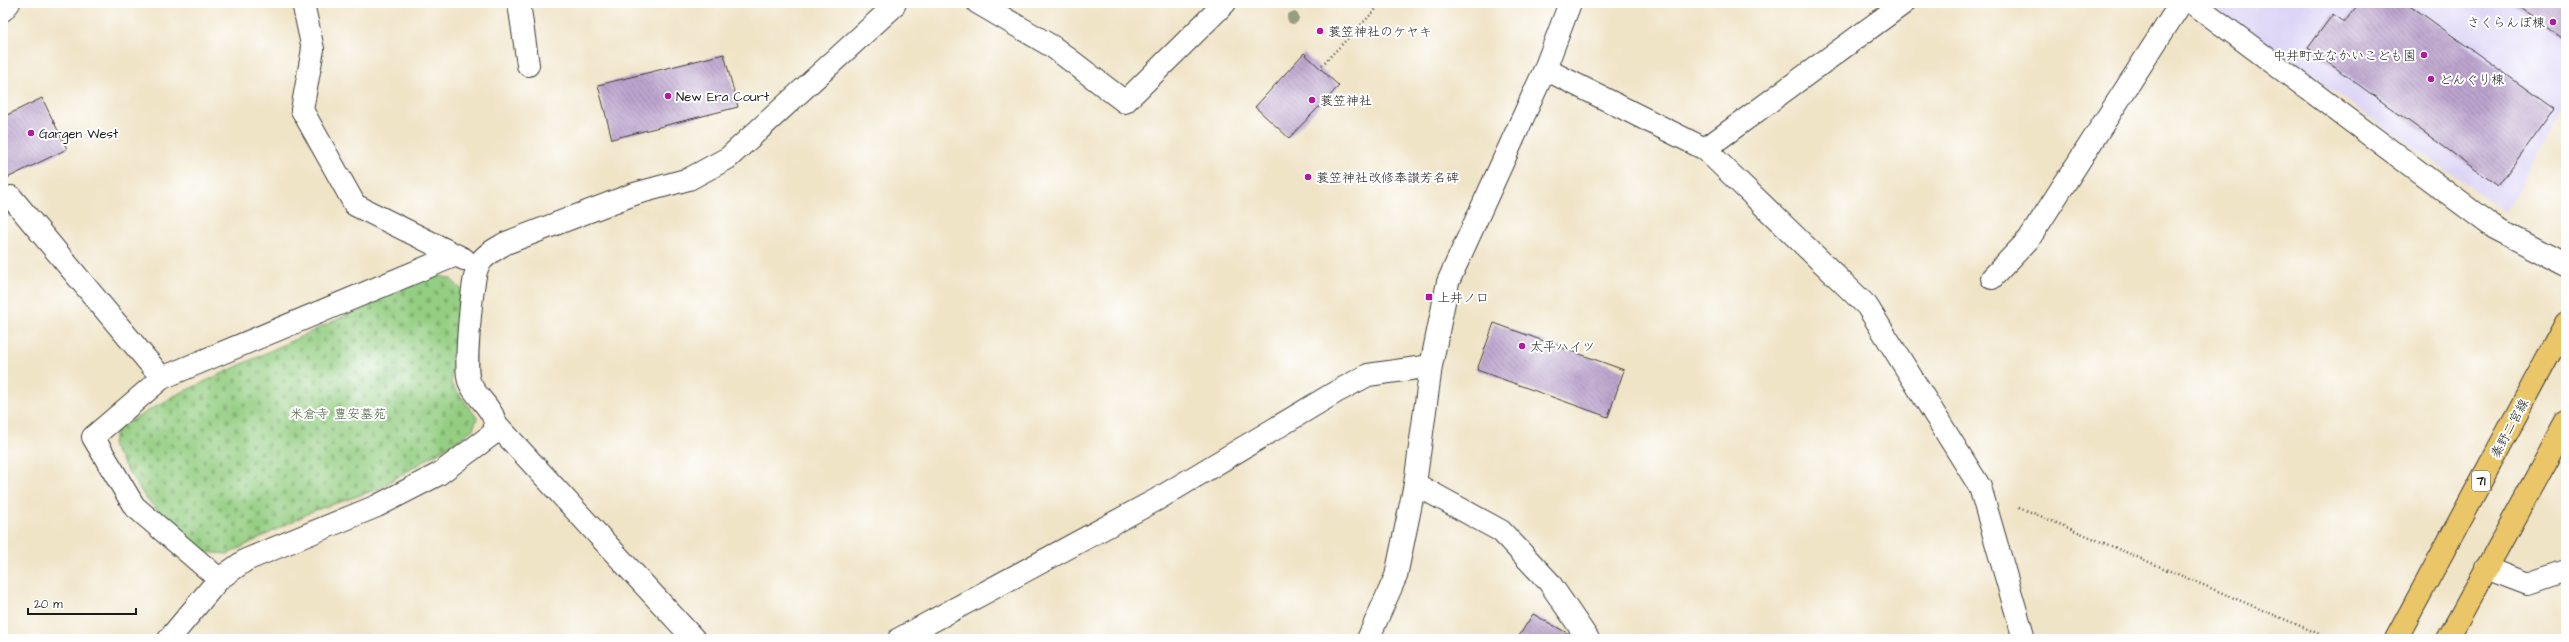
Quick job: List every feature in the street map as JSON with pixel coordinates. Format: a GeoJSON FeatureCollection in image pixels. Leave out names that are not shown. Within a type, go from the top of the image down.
{"type":"FeatureCollection","features":[{"type":"Feature","properties":{"kind":"main road","name":"秦野二宮線"},"geometry":{"type":"LineString","coordinates":[[2396,639],[2566,322]]}},
{"type":"Feature","properties":{"kind":"main road"},"geometry":{"type":"LineString","coordinates":[[2448,639],[2566,423]]}},
{"type":"Feature","properties":{"kind":"street"},"geometry":{"type":"LineString","coordinates":[[3,10],[9,3]]}},
{"type":"Feature","properties":{"kind":"street"},"geometry":{"type":"LineString","coordinates":[[303,3],[313,50],[302,110],[355,205],[478,266]]}},
{"type":"Feature","properties":{"kind":"street"},"geometry":{"type":"LineString","coordinates":[[519,3],[528,65]]}},
{"type":"Feature","properties":{"kind":"street"},"geometry":{"type":"LineString","coordinates":[[694,639],[497,425],[494,416],[473,389],[468,373],[466,357],[478,266],[490,252],[506,243],[634,194],[689,179],[728,158],[893,7],[895,3]]}},
{"type":"Feature","properties":{"kind":"street"},"geometry":{"type":"LineString","coordinates":[[978,3],[1053,47],[1125,102],[1225,3]]}},
{"type":"Feature","properties":{"kind":"street"},"geometry":{"type":"LineString","coordinates":[[1368,639],[1396,576],[1415,484],[1431,366],[1448,282],[1545,69],[1570,3]]}},
{"type":"Feature","properties":{"kind":"street"},"geometry":{"type":"LineString","coordinates":[[1706,148],[1904,3]]}},
{"type":"Feature","properties":{"kind":"street"},"geometry":{"type":"LineString","coordinates":[[1992,278],[2029,239],[2181,3]]}},
{"type":"Feature","properties":{"kind":"street"},"geometry":{"type":"LineString","coordinates":[[2193,3],[2493,227],[2566,265]]}},
{"type":"Feature","properties":{"kind":"street"},"geometry":{"type":"LineString","coordinates":[[1545,69],[1706,148],[1867,306],[1980,487],[2024,639]]}},
{"type":"Feature","properties":{"kind":"street"},"geometry":{"type":"LineString","coordinates":[[12,197],[162,378]]}},
{"type":"Feature","properties":{"kind":"street"},"geometry":{"type":"LineString","coordinates":[[219,579],[134,506],[93,437],[162,378],[456,255]]}},
{"type":"Feature","properties":{"kind":"street"},"geometry":{"type":"LineString","coordinates":[[899,639],[1156,500],[1336,392],[1368,375],[1431,366]]}},
{"type":"Feature","properties":{"kind":"street"},"geometry":{"type":"LineString","coordinates":[[169,639],[219,579],[246,560],[377,506],[439,474],[487,440],[497,425]]}},
{"type":"Feature","properties":{"kind":"street"},"geometry":{"type":"LineString","coordinates":[[1415,484],[1501,531],[1549,582],[1588,639]]}},
{"type":"Feature","properties":{"kind":"street"},"geometry":{"type":"LineString","coordinates":[[2486,568],[2528,584],[2566,571]]}},
{"type":"Feature","properties":{"kind":"path"},"geometry":{"type":"LineString","coordinates":[[1322,65],[1382,3]]}},
{"type":"Feature","properties":{"kind":"path"},"geometry":{"type":"LineString","coordinates":[[2031,514],[2331,639]]}},
{"type":"Feature","properties":{"kind":"shaded area","name":"中井町立なかいこども園"},"geometry":{"type":"Polygon","coordinates":[[[2207,3],[2566,3],[2566,108],[2506,212],[2207,3]]]}},
{"type":"Feature","properties":{"kind":"green space","name":"米倉寺 豊安墓苑"},"geometry":{"type":"Polygon","coordinates":[[[438,275],[451,279],[461,289],[451,383],[477,418],[473,429],[460,439],[378,489],[313,511],[228,554],[202,552],[147,500],[112,446],[117,429],[174,396],[430,276],[438,275]]]}},
{"type":"Feature","properties":{"kind":"building","name":"どんぐり棟"},"geometry":{"type":"Polygon","coordinates":[[[2359,3],[2407,3],[2554,109],[2498,186],[2308,48],[2333,14],[2344,23],[2359,3]]]}},
{"type":"Feature","properties":{"kind":"building","name":"さくらんぼ棟"},"geometry":{"type":"Polygon","coordinates":[[[2514,3],[2566,3],[2566,41],[2514,3]]]}},
{"type":"Feature","properties":{"kind":"building"},"geometry":{"type":"Polygon","coordinates":[[[1304,53],[1339,86],[1289,138],[1255,107],[1304,53]]]}},
{"type":"Feature","properties":{"kind":"building","name":"New Era Court"},"geometry":{"type":"Polygon","coordinates":[[[724,54],[738,107],[612,139],[598,85],[724,54]]]}},
{"type":"Feature","properties":{"kind":"building","name":"Gargen West"},"geometry":{"type":"Polygon","coordinates":[[[42,98],[67,149],[3,180],[3,117],[42,98]]]}},
{"type":"Feature","properties":{"kind":"building","name":"太平ハイツ"},"geometry":{"type":"Polygon","coordinates":[[[1494,323],[1624,370],[1608,417],[1477,370],[1494,323]]]}},
{"type":"Feature","properties":{"kind":"building"},"geometry":{"type":"Polygon","coordinates":[[[1533,614],[1569,634],[1566,639],[1517,639],[1533,614]]]}},
{"type":"Feature","properties":{"kind":"place","name":"さくらんぼ棟"},"geometry":{"type":"Point","coordinates":[2553,22]}},
{"type":"Feature","properties":{"kind":"place","name":"蓑笠神社のケヤキ"},"geometry":{"type":"Point","coordinates":[1320,31]}},
{"type":"Feature","properties":{"kind":"place","name":"中井町立なかいこども園"},"geometry":{"type":"Point","coordinates":[2424,55]}},
{"type":"Feature","properties":{"kind":"place","name":"どんぐり棟"},"geometry":{"type":"Point","coordinates":[2431,79]}},
{"type":"Feature","properties":{"kind":"place","name":"New Era Court"},"geometry":{"type":"Point","coordinates":[668,96]}},
{"type":"Feature","properties":{"kind":"place","name":"蓑笠神社"},"geometry":{"type":"Point","coordinates":[1312,100]}},
{"type":"Feature","properties":{"kind":"place","name":"Gargen West"},"geometry":{"type":"Point","coordinates":[31,133]}},
{"type":"Feature","properties":{"kind":"place","name":"蓑笠神社改修奉讃芳名碑"},"geometry":{"type":"Point","coordinates":[1308,177]}},
{"type":"Feature","properties":{"kind":"place","name":"上井ノ口"},"geometry":{"type":"Point","coordinates":[1429,297]}},
{"type":"Feature","properties":{"kind":"place","name":"太平ハイツ"},"geometry":{"type":"Point","coordinates":[1522,346]}}]}
